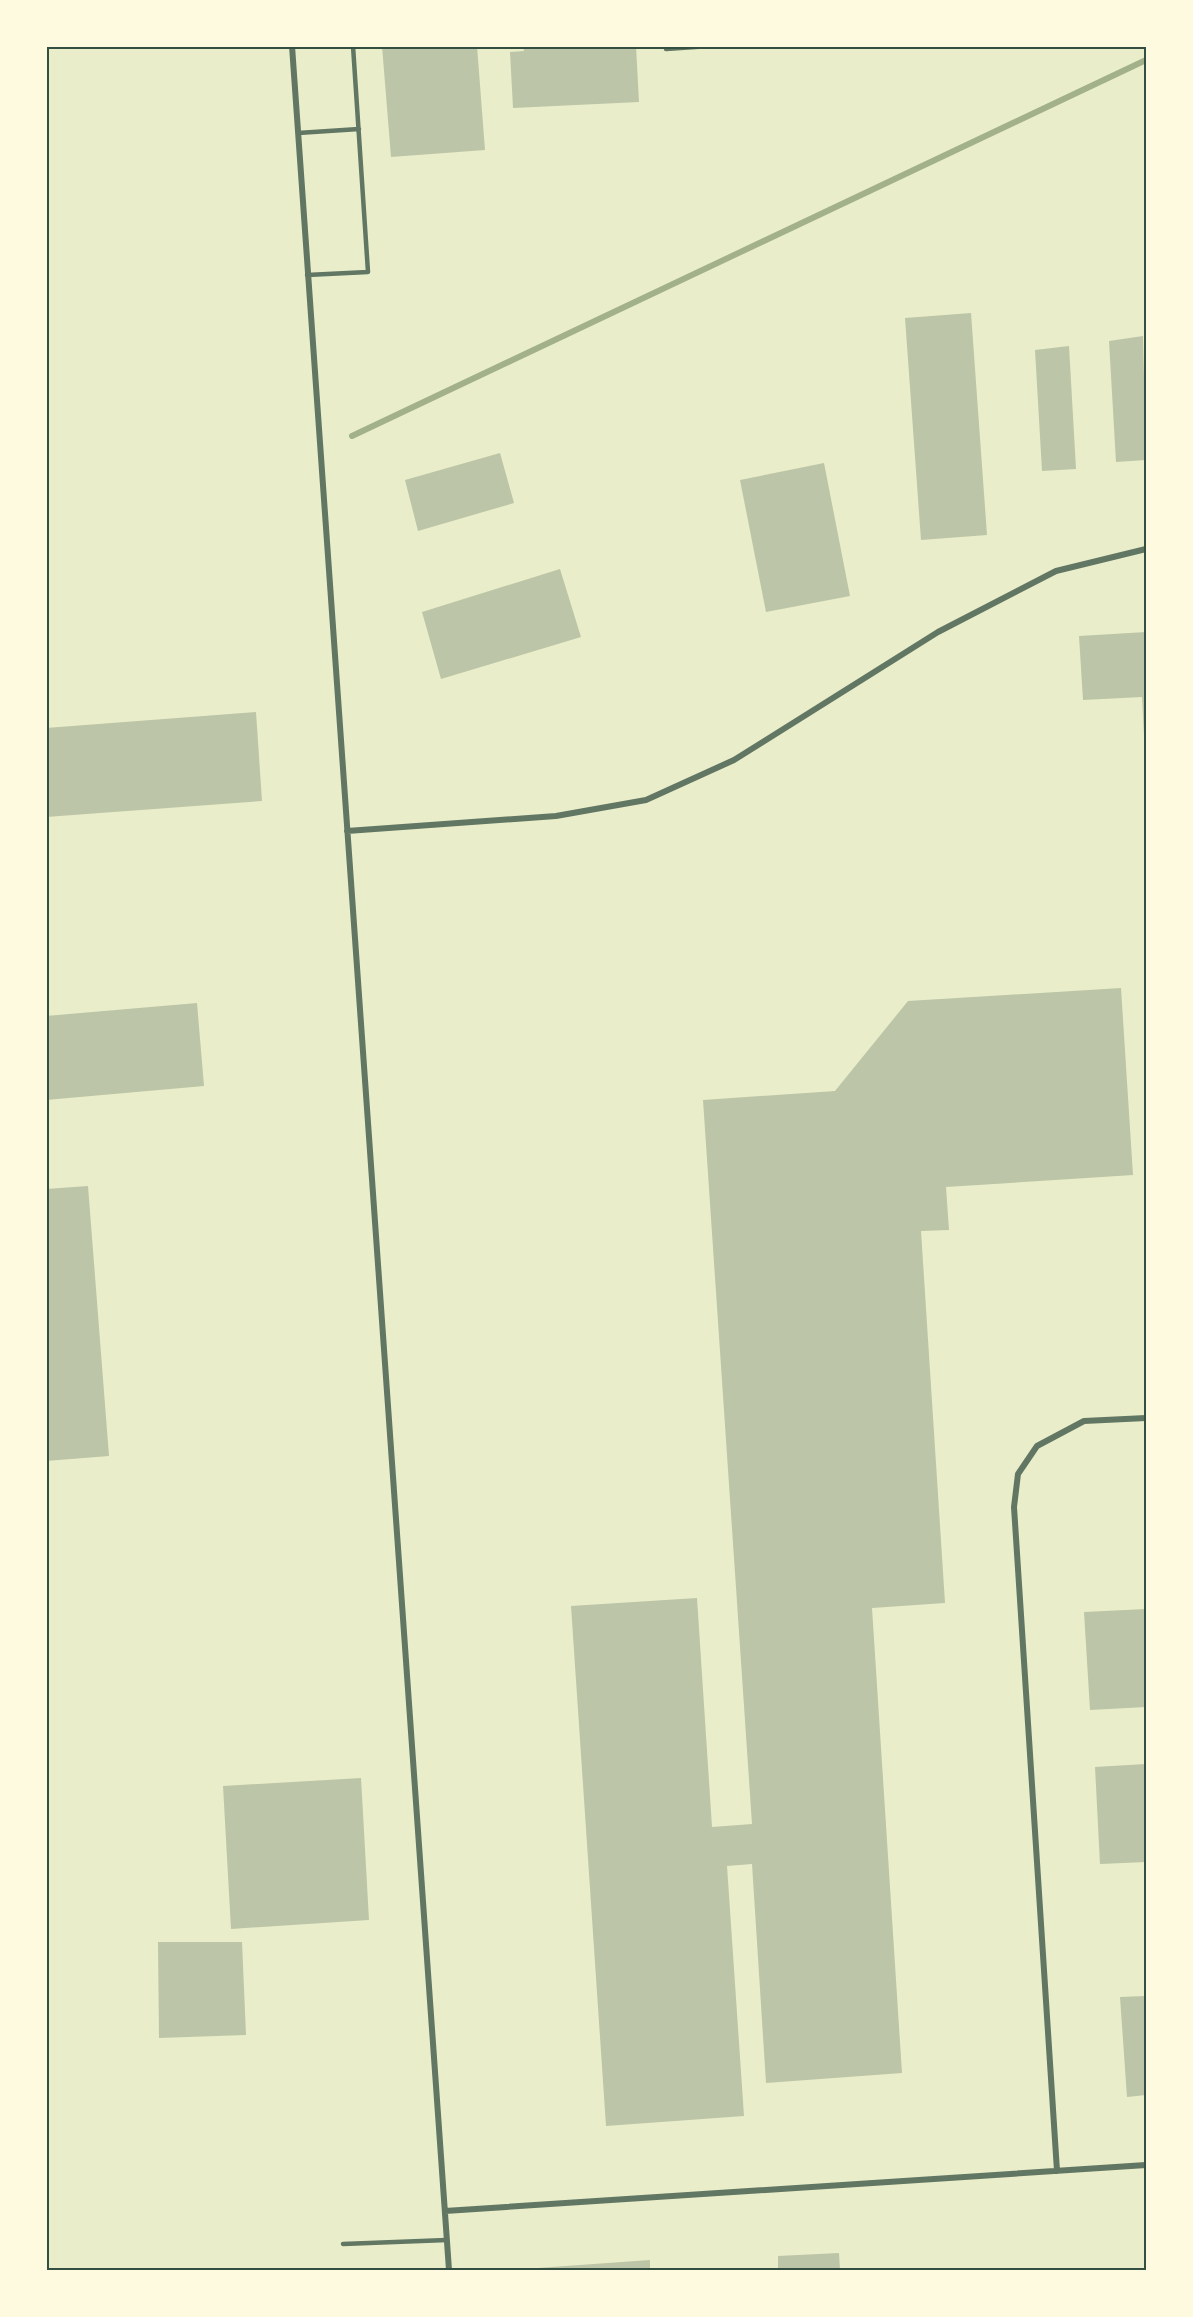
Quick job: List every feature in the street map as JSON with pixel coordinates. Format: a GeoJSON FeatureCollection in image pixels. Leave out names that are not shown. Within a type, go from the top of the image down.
{"type":"FeatureCollection","features":[{"type":"Feature","properties":{"kind":"street"},"geometry":{"type":"LineString","coordinates":[[292,46],[449,2271]]}},
{"type":"Feature","properties":{"kind":"street"},"geometry":{"type":"LineString","coordinates":[[347,831],[556,816],[646,800],[734,760],[938,632],[1056,571],[1146,549]]}},
{"type":"Feature","properties":{"kind":"street"},"geometry":{"type":"LineString","coordinates":[[1057,2171],[1014,1506],[1018,1474],[1037,1446],[1084,1421],[1146,1418]]}},
{"type":"Feature","properties":{"kind":"street"},"geometry":{"type":"LineString","coordinates":[[444,2211],[1146,2165]]}},
{"type":"Feature","properties":{"kind":"lane"},"geometry":{"type":"LineString","coordinates":[[307,275],[368,272],[354,46]]}},
{"type":"Feature","properties":{"kind":"lane"},"geometry":{"type":"LineString","coordinates":[[666,46],[666,49],[710,46]]}},
{"type":"Feature","properties":{"kind":"lane"},"geometry":{"type":"LineString","coordinates":[[298,133],[359,129]]}},
{"type":"Feature","properties":{"kind":"lane"},"geometry":{"type":"LineString","coordinates":[[343,2244],[447,2240]]}},
{"type":"Feature","properties":{"kind":"building"},"geometry":{"type":"Polygon","coordinates":[[[382,46],[477,46],[485,150],[391,157],[382,46]]]}},
{"type":"Feature","properties":{"kind":"building"},"geometry":{"type":"Polygon","coordinates":[[[523,46],[636,46],[639,102],[513,108],[510,52],[524,51],[523,46]]]}},
{"type":"Feature","properties":{"kind":"building"},"geometry":{"type":"Polygon","coordinates":[[[971,313],[987,535],[921,540],[905,318],[971,313]]]}},
{"type":"Feature","properties":{"kind":"building"},"geometry":{"type":"Polygon","coordinates":[[[1143,336],[1146,460],[1116,462],[1109,341],[1143,336]]]}},
{"type":"Feature","properties":{"kind":"building"},"geometry":{"type":"Polygon","coordinates":[[[1069,346],[1076,469],[1042,471],[1035,350],[1069,346]]]}},
{"type":"Feature","properties":{"kind":"building"},"geometry":{"type":"Polygon","coordinates":[[[500,453],[514,503],[418,531],[405,480],[500,453]]]}},
{"type":"Feature","properties":{"kind":"building"},"geometry":{"type":"Polygon","coordinates":[[[824,463],[850,596],[766,612],[740,480],[824,463]]]}},
{"type":"Feature","properties":{"kind":"building"},"geometry":{"type":"Polygon","coordinates":[[[560,569],[581,637],[441,679],[422,612],[560,569]]]}},
{"type":"Feature","properties":{"kind":"building"},"geometry":{"type":"Polygon","coordinates":[[[1146,632],[1145,755],[1142,697],[1083,700],[1079,636],[1146,632]]]}},
{"type":"Feature","properties":{"kind":"building"},"geometry":{"type":"Polygon","coordinates":[[[256,712],[262,801],[46,817],[46,728],[256,712]]]}},
{"type":"Feature","properties":{"kind":"building"},"geometry":{"type":"Polygon","coordinates":[[[1121,988],[1133,1175],[946,1187],[949,1230],[921,1231],[945,1603],[872,1608],[902,2073],[766,2083],[752,1864],[727,1866],[744,2116],[606,2126],[571,1606],[697,1598],[712,1827],[752,1824],[703,1100],[835,1091],[908,1001],[1121,988]]]}},
{"type":"Feature","properties":{"kind":"building"},"geometry":{"type":"Polygon","coordinates":[[[197,1003],[204,1086],[46,1100],[46,1016],[197,1003]]]}},
{"type":"Feature","properties":{"kind":"building"},"geometry":{"type":"Polygon","coordinates":[[[88,1186],[109,1456],[46,1461],[46,1189],[88,1186]]]}},
{"type":"Feature","properties":{"kind":"building"},"geometry":{"type":"Polygon","coordinates":[[[1146,1609],[1146,1707],[1090,1710],[1084,1612],[1146,1609]]]}},
{"type":"Feature","properties":{"kind":"building"},"geometry":{"type":"Polygon","coordinates":[[[1146,1764],[1146,1862],[1100,1864],[1095,1767],[1146,1764]]]}},
{"type":"Feature","properties":{"kind":"building"},"geometry":{"type":"Polygon","coordinates":[[[361,1778],[369,1920],[231,1929],[223,1786],[361,1778]]]}},
{"type":"Feature","properties":{"kind":"building"},"geometry":{"type":"Polygon","coordinates":[[[158,1942],[242,1942],[246,2035],[159,2038],[158,1942]]]}},
{"type":"Feature","properties":{"kind":"building"},"geometry":{"type":"Polygon","coordinates":[[[1146,1996],[1146,2095],[1127,2097],[1120,1997],[1146,1996]]]}},
{"type":"Feature","properties":{"kind":"building"},"geometry":{"type":"Polygon","coordinates":[[[839,2253],[840,2270],[778,2270],[778,2256],[839,2253]]]}},
{"type":"Feature","properties":{"kind":"building"},"geometry":{"type":"Polygon","coordinates":[[[650,2260],[650,2270],[538,2270],[538,2268],[650,2260]]]}},
{"type":"Feature","properties":{"kind":"waterway"},"geometry":{"type":"LineString","coordinates":[[352,436],[1146,60]]}}]}
